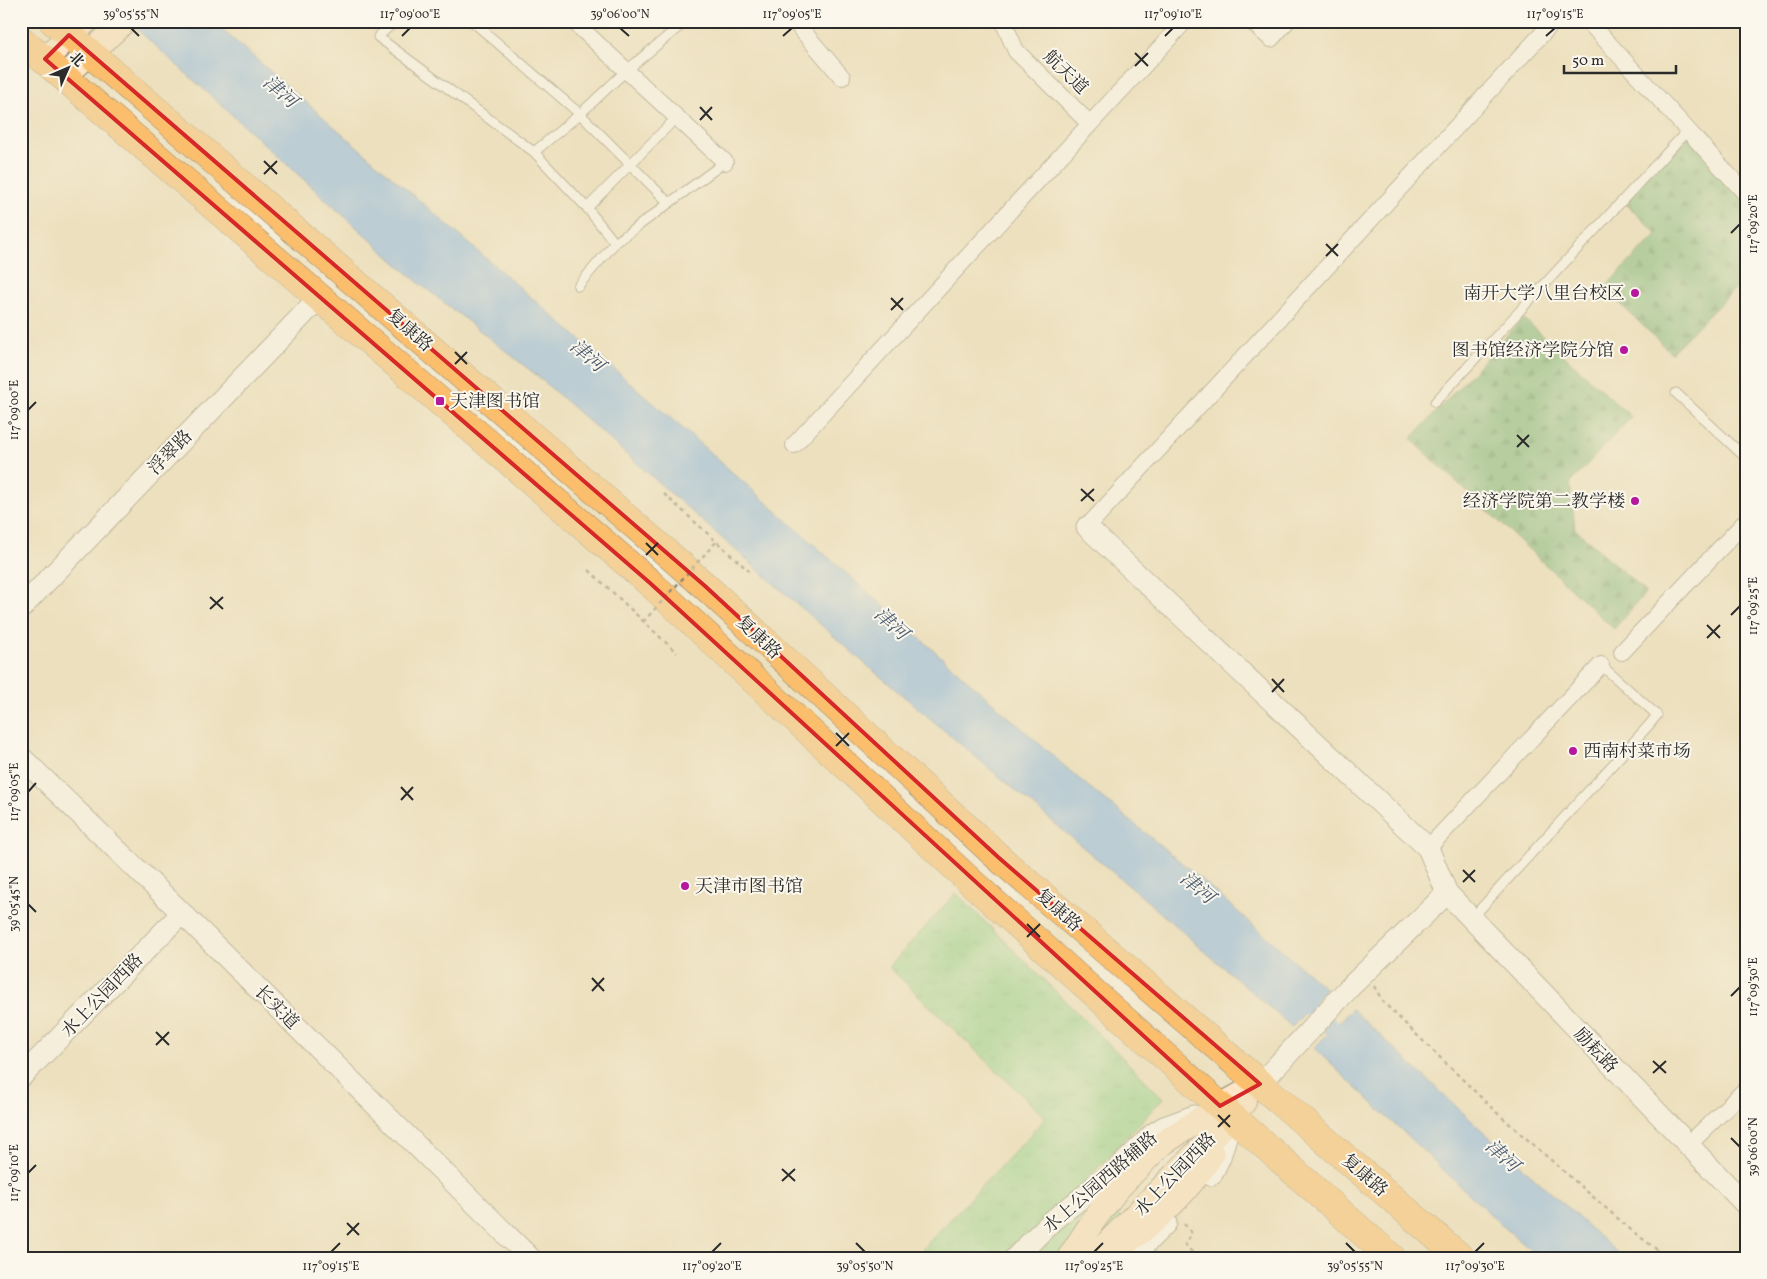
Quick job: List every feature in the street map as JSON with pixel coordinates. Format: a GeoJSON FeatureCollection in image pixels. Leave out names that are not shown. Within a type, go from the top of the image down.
{"type":"FeatureCollection","features":[{"type":"Feature","properties":{"kind":"highway","name":"复康路"},"geometry":{"type":"LineString","coordinates":[[74,33],[705,586],[998,857],[1461,1258]]}},
{"type":"Feature","properties":{"kind":"highway","name":"复康路"},"geometry":{"type":"LineString","coordinates":[[21,40],[650,583],[972,883],[1226,1112],[1392,1258]]}},
{"type":"Feature","properties":{"kind":"main road"},"geometry":{"type":"LineString","coordinates":[[55,68],[74,33],[123,23]]}},
{"type":"Feature","properties":{"kind":"main road","name":"水上公园西路"},"geometry":{"type":"LineString","coordinates":[[1093,1258],[1226,1112],[1260,1084]]}},
{"type":"Feature","properties":{"kind":"main road"},"geometry":{"type":"LineString","coordinates":[[1102,1258],[1146,1228],[1162,1214],[1201,1171],[1226,1112]]}},
{"type":"Feature","properties":{"kind":"main road","name":"水上公园西路"},"geometry":{"type":"LineString","coordinates":[[1069,1258],[1093,1221],[1118,1188],[1160,1145],[1226,1112]]}},
{"type":"Feature","properties":{"kind":"street"},"geometry":{"type":"LineString","coordinates":[[573,21],[725,162]]}},
{"type":"Feature","properties":{"kind":"street"},"geometry":{"type":"LineString","coordinates":[[794,21],[842,77]]}},
{"type":"Feature","properties":{"kind":"street","name":"航天道"},"geometry":{"type":"LineString","coordinates":[[1003,21],[1016,51],[1090,124]]}},
{"type":"Feature","properties":{"kind":"street"},"geometry":{"type":"LineString","coordinates":[[794,445],[1185,21]]}},
{"type":"Feature","properties":{"kind":"street"},"geometry":{"type":"LineString","coordinates":[[1251,21],[1271,39],[1287,21]]}},
{"type":"Feature","properties":{"kind":"street"},"geometry":{"type":"LineString","coordinates":[[1554,21],[1087,527],[1428,848],[1601,664]]}},
{"type":"Feature","properties":{"kind":"street"},"geometry":{"type":"LineString","coordinates":[[1588,21],[1746,194]]}},
{"type":"Feature","properties":{"kind":"street","name":"浮翠路"},"geometry":{"type":"LineString","coordinates":[[21,608],[320,297]]}},
{"type":"Feature","properties":{"kind":"street"},"geometry":{"type":"LineString","coordinates":[[1622,652],[1746,521]]}},
{"type":"Feature","properties":{"kind":"street","name":"长实道"},"geometry":{"type":"LineString","coordinates":[[21,757],[172,913],[513,1258]]}},
{"type":"Feature","properties":{"kind":"street","name":"长实道"},"geometry":{"type":"LineString","coordinates":[[21,774],[172,913],[530,1258]]}},
{"type":"Feature","properties":{"kind":"street","name":"励耘路"},"geometry":{"type":"LineString","coordinates":[[1428,848],[1447,893],[1687,1146],[1746,1205]]}},
{"type":"Feature","properties":{"kind":"street"},"geometry":{"type":"LineString","coordinates":[[1260,1084],[1348,989],[1447,893]]}},
{"type":"Feature","properties":{"kind":"street"},"geometry":{"type":"LineString","coordinates":[[21,1056],[172,913]]}},
{"type":"Feature","properties":{"kind":"street","name":"水上公园西路"},"geometry":{"type":"LineString","coordinates":[[21,1077],[172,913]]}},
{"type":"Feature","properties":{"kind":"street"},"geometry":{"type":"LineString","coordinates":[[1687,1146],[1746,1089]]}},
{"type":"Feature","properties":{"kind":"street"},"geometry":{"type":"LineString","coordinates":[[1131,1258],[1209,1178],[1220,1157],[1226,1112]]}},
{"type":"Feature","properties":{"kind":"street","name":"水上公园西路辅路"},"geometry":{"type":"LineString","coordinates":[[1015,1258],[1053,1220],[1116,1172],[1153,1134],[1164,1127],[1226,1112]]}},
{"type":"Feature","properties":{"kind":"lane"},"geometry":{"type":"LineString","coordinates":[[396,21],[378,37],[534,152],[587,208],[615,243]]}},
{"type":"Feature","properties":{"kind":"lane"},"geometry":{"type":"LineString","coordinates":[[472,21],[580,114],[669,203]]}},
{"type":"Feature","properties":{"kind":"lane"},"geometry":{"type":"LineString","coordinates":[[534,152],[686,21]]}},
{"type":"Feature","properties":{"kind":"lane"},"geometry":{"type":"LineString","coordinates":[[587,208],[677,116]]}},
{"type":"Feature","properties":{"kind":"lane"},"geometry":{"type":"LineString","coordinates":[[1435,402],[1688,130]]}},
{"type":"Feature","properties":{"kind":"lane"},"geometry":{"type":"LineString","coordinates":[[578,286],[615,243],[725,162]]}},
{"type":"Feature","properties":{"kind":"lane"},"geometry":{"type":"LineString","coordinates":[[1676,393],[1746,458]]}},
{"type":"Feature","properties":{"kind":"lane"},"geometry":{"type":"LineString","coordinates":[[1471,919],[1649,726],[1656,715],[1601,664]]}},
{"type":"Feature","properties":{"kind":"path"},"geometry":{"type":"LineString","coordinates":[[664,494],[749,570]]}},
{"type":"Feature","properties":{"kind":"path"},"geometry":{"type":"LineString","coordinates":[[643,622],[716,542]]}},
{"type":"Feature","properties":{"kind":"path"},"geometry":{"type":"LineString","coordinates":[[589,570],[677,653]]}},
{"type":"Feature","properties":{"kind":"path"},"geometry":{"type":"LineString","coordinates":[[1366,972],[1383,1002],[1496,1112],[1631,1230],[1668,1258]]}},
{"type":"Feature","properties":{"kind":"path"},"geometry":{"type":"LineString","coordinates":[[1174,1214],[1192,1233],[1185,1244],[1197,1258]]}},
{"type":"Feature","properties":{"kind":"path"},"geometry":{"type":"LineString","coordinates":[[1739,1258],[1746,1256]]}},
{"type":"Feature","properties":{"kind":"highlighted area"},"geometry":{"type":"Polygon","coordinates":[[[69,35],[705,586],[998,857],[1260,1084],[1220,1106],[650,583],[45,59],[69,35]]]}},
{"type":"Feature","properties":{"kind":"green space"},"geometry":{"type":"Polygon","coordinates":[[[1688,130],[1746,192],[1746,298],[1736,288],[1671,353],[1604,288],[1657,234],[1621,199],[1688,130]]]}},
{"type":"Feature","properties":{"kind":"green space"},"geometry":{"type":"Polygon","coordinates":[[[1523,318],[1631,417],[1570,483],[1575,529],[1646,592],[1614,629],[1411,439],[1523,318]]]}},
{"type":"Feature","properties":{"kind":"green space"},"geometry":{"type":"Polygon","coordinates":[[[956,893],[1163,1098],[1084,1183],[1163,1258],[914,1258],[1046,1118],[889,967],[956,893]]]}},
{"type":"Feature","properties":{"kind":"water"},"geometry":{"type":"Polygon","coordinates":[[[128,21],[212,21],[681,427],[1078,778],[1188,868],[1326,989],[1292,1027],[1147,901],[869,667],[535,374],[414,279],[128,21]]]}},
{"type":"Feature","properties":{"kind":"water"},"geometry":{"type":"Polygon","coordinates":[[[1352,1009],[1623,1258],[1540,1258],[1504,1227],[1314,1048],[1352,1009]]]}},
{"type":"Feature","properties":{"kind":"waterway","name":"津河"},"geometry":{"type":"LineString","coordinates":[[1294,993],[1348,1043]]}},
{"type":"Feature","properties":{"kind":"place","name":"南开大学八里台校区"},"geometry":{"type":"Point","coordinates":[1635,293]}},
{"type":"Feature","properties":{"kind":"place","name":"图书馆经济学院分馆"},"geometry":{"type":"Point","coordinates":[1624,350]}},
{"type":"Feature","properties":{"kind":"place","name":"天津图书馆"},"geometry":{"type":"Point","coordinates":[440,401]}},
{"type":"Feature","properties":{"kind":"place","name":"经济学院第二教学楼"},"geometry":{"type":"Point","coordinates":[1635,501]}},
{"type":"Feature","properties":{"kind":"place","name":"西南村菜市场"},"geometry":{"type":"Point","coordinates":[1573,751]}},
{"type":"Feature","properties":{"kind":"place","name":"天津市图书馆"},"geometry":{"type":"Point","coordinates":[685,886]}}]}
